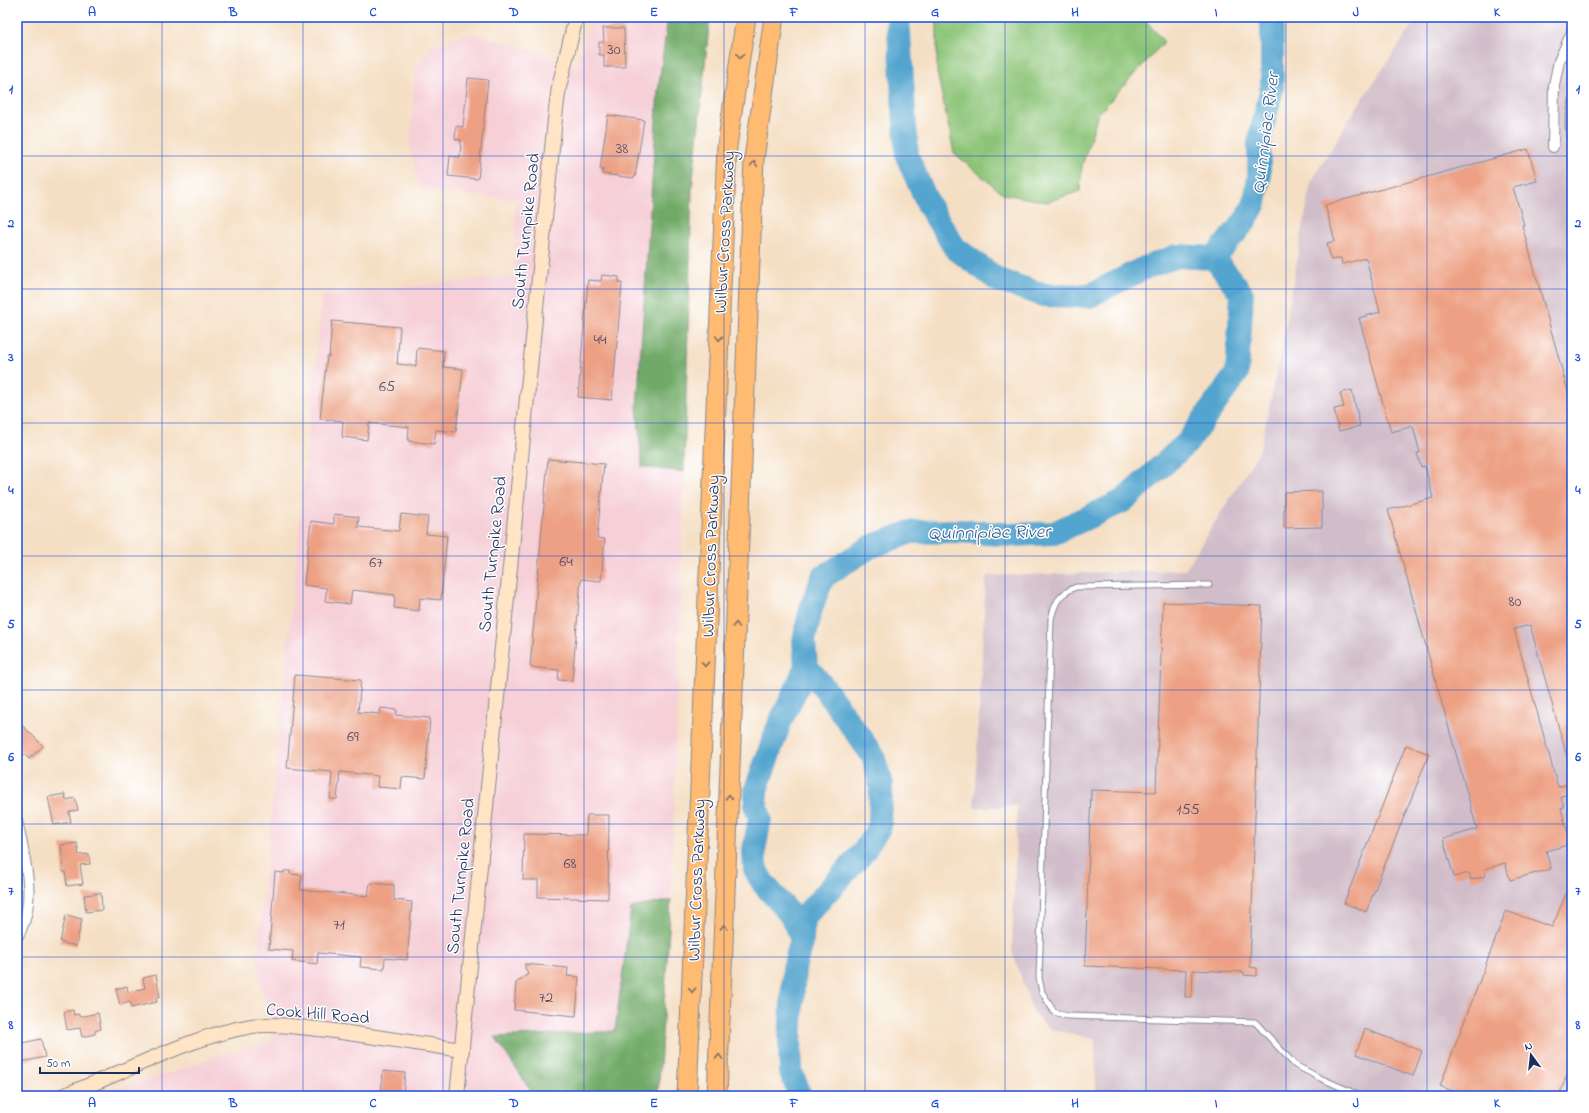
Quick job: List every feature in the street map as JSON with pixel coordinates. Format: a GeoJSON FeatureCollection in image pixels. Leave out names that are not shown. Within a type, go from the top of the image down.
{"type":"FeatureCollection","features":[{"type":"Feature","properties":{"kind":"highway","name":"Wilbur Cross Parkway"},"geometry":{"type":"LineString","coordinates":[[687,1096],[727,146],[746,17]]}},
{"type":"Feature","properties":{"kind":"highway","name":"Wilbur Cross Parkway"},"geometry":{"type":"LineString","coordinates":[[717,1096],[754,159],[774,17]]}},
{"type":"Feature","properties":{"kind":"main road","name":"South Turnpike Road"},"geometry":{"type":"LineString","coordinates":[[457,1096],[556,110],[559,87],[576,17]]}},
{"type":"Feature","properties":{"kind":"main road","name":"Cook Hill Road"},"geometry":{"type":"LineString","coordinates":[[62,1096],[96,1084],[184,1045],[225,1032],[254,1026],[284,1026],[336,1031],[462,1050]]}},
{"type":"Feature","properties":{"kind":"street"},"geometry":{"type":"LineString","coordinates":[[1553,147],[1554,85],[1559,61],[1572,32]]}},
{"type":"Feature","properties":{"kind":"street"},"geometry":{"type":"LineString","coordinates":[[17,820],[30,892],[27,914],[22,929],[17,937]]}},
{"type":"Feature","properties":{"kind":"lane"},"geometry":{"type":"LineString","coordinates":[[1209,585],[1076,586],[1067,591],[1056,602],[1051,619],[1039,978],[1042,992],[1054,1012],[1067,1016],[1255,1022],[1295,1065],[1361,1096]]}},
{"type":"Feature","properties":{"kind":"shaded area"},"geometry":{"type":"Polygon","coordinates":[[[592,17],[668,17],[658,91],[642,466],[684,472],[671,900],[631,908],[615,1031],[496,1037],[534,1096],[103,1096],[113,1090],[179,1070],[214,1057],[272,1042],[257,961],[322,295],[514,276],[516,200],[420,189],[410,148],[415,69],[432,46],[471,33],[577,64],[592,17]]]}},
{"type":"Feature","properties":{"kind":"shaded area"},"geometry":{"type":"Polygon","coordinates":[[[1418,17],[1572,17],[1572,1096],[1096,1096],[1095,1039],[1050,1029],[1034,1015],[1012,950],[1017,806],[974,808],[986,576],[1185,570],[1260,450],[1282,346],[1311,182],[1355,110],[1418,17]]]}},
{"type":"Feature","properties":{"kind":"green space"},"geometry":{"type":"Polygon","coordinates":[[[668,17],[710,17],[692,189],[684,472],[642,467],[637,408],[658,91],[668,17]]]}},
{"type":"Feature","properties":{"kind":"green space"},"geometry":{"type":"Polygon","coordinates":[[[937,17],[1143,17],[1164,42],[1098,114],[1082,166],[1080,191],[1047,202],[1003,194],[954,153],[937,72],[937,17]]]}},
{"type":"Feature","properties":{"kind":"green space"},"geometry":{"type":"Polygon","coordinates":[[[671,900],[658,1096],[534,1096],[495,1037],[615,1031],[631,908],[671,900]]]}},
{"type":"Feature","properties":{"kind":"building"},"geometry":{"type":"Polygon","coordinates":[[[603,28],[624,28],[625,67],[604,67],[604,55],[599,55],[599,42],[604,42],[603,28]]]}},
{"type":"Feature","properties":{"kind":"building"},"geometry":{"type":"Polygon","coordinates":[[[468,78],[488,80],[478,179],[448,176],[450,156],[460,157],[461,140],[455,139],[456,126],[463,127],[468,78]]]}},
{"type":"Feature","properties":{"kind":"building"},"geometry":{"type":"Polygon","coordinates":[[[1572,85],[1572,175],[1568,164],[1565,121],[1572,85]]]}},
{"type":"Feature","properties":{"kind":"building"},"geometry":{"type":"Polygon","coordinates":[[[608,115],[644,120],[634,178],[602,174],[603,169],[600,169],[608,115]]]}},
{"type":"Feature","properties":{"kind":"building"},"geometry":{"type":"Polygon","coordinates":[[[1528,149],[1537,181],[1513,187],[1572,406],[1572,775],[1530,625],[1514,629],[1558,787],[1572,783],[1572,793],[1561,796],[1564,808],[1561,808],[1571,844],[1546,851],[1551,869],[1510,880],[1505,863],[1484,869],[1486,876],[1471,880],[1469,873],[1454,877],[1443,839],[1477,829],[1388,510],[1433,498],[1425,466],[1421,467],[1417,453],[1420,453],[1413,426],[1391,432],[1359,318],[1380,312],[1366,258],[1342,264],[1341,258],[1331,260],[1327,243],[1335,241],[1325,205],[1528,149]]]}},
{"type":"Feature","properties":{"kind":"building"},"geometry":{"type":"Polygon","coordinates":[[[602,275],[619,277],[619,283],[622,283],[612,400],[578,397],[588,280],[601,281],[602,275]]]}},
{"type":"Feature","properties":{"kind":"building"},"geometry":{"type":"Polygon","coordinates":[[[332,321],[400,327],[397,364],[416,366],[417,348],[444,351],[443,367],[463,369],[456,432],[436,430],[434,444],[408,441],[409,427],[369,423],[367,440],[342,437],[343,421],[320,419],[327,356],[329,357],[332,321]]]}},
{"type":"Feature","properties":{"kind":"building"},"geometry":{"type":"Polygon","coordinates":[[[1352,390],[1360,426],[1339,431],[1334,409],[1344,407],[1340,393],[1352,390]]]}},
{"type":"Feature","properties":{"kind":"building"},"geometry":{"type":"Polygon","coordinates":[[[548,459],[604,464],[597,538],[605,539],[601,581],[581,579],[572,681],[558,680],[559,670],[530,667],[548,459]]]}},
{"type":"Feature","properties":{"kind":"building"},"geometry":{"type":"Polygon","coordinates":[[[1322,491],[1322,527],[1284,528],[1284,492],[1322,491]]]}},
{"type":"Feature","properties":{"kind":"building"},"geometry":{"type":"Polygon","coordinates":[[[334,514],[359,517],[358,527],[399,531],[401,514],[428,517],[426,534],[447,536],[441,600],[420,598],[419,611],[394,608],[395,595],[352,590],[350,604],[325,601],[327,588],[304,585],[311,521],[334,524],[334,514]]]}},
{"type":"Feature","properties":{"kind":"building"},"geometry":{"type":"Polygon","coordinates":[[[1163,602],[1262,606],[1250,967],[1257,968],[1257,976],[1244,975],[1244,972],[1193,970],[1192,997],[1185,997],[1186,970],[1085,966],[1091,790],[1156,792],[1163,602]]]}},
{"type":"Feature","properties":{"kind":"building"},"geometry":{"type":"Polygon","coordinates":[[[295,675],[361,680],[358,712],[380,714],[381,708],[397,710],[396,715],[430,718],[425,779],[402,777],[401,789],[377,787],[378,776],[340,772],[337,799],[330,799],[332,772],[287,768],[295,675]]]}},
{"type":"Feature","properties":{"kind":"building"},"geometry":{"type":"Polygon","coordinates":[[[20,723],[43,746],[29,759],[17,747],[17,725],[20,723]]]}},
{"type":"Feature","properties":{"kind":"building"},"geometry":{"type":"Polygon","coordinates":[[[1406,745],[1429,754],[1366,912],[1344,903],[1406,745]]]}},
{"type":"Feature","properties":{"kind":"building"},"geometry":{"type":"Polygon","coordinates":[[[65,794],[66,800],[75,798],[78,810],[69,812],[71,822],[54,825],[48,797],[65,794]]]}},
{"type":"Feature","properties":{"kind":"building"},"geometry":{"type":"Polygon","coordinates":[[[587,815],[609,815],[608,899],[538,897],[538,880],[523,880],[524,834],[586,835],[587,815]]]}},
{"type":"Feature","properties":{"kind":"building"},"geometry":{"type":"Polygon","coordinates":[[[77,843],[79,855],[89,854],[90,864],[80,865],[83,884],[67,886],[65,872],[63,872],[61,845],[77,843]]]}},
{"type":"Feature","properties":{"kind":"building"},"geometry":{"type":"Polygon","coordinates":[[[284,871],[290,871],[290,874],[302,875],[300,890],[368,896],[370,883],[394,885],[394,900],[412,902],[407,960],[385,958],[384,969],[360,967],[361,957],[318,953],[317,964],[292,961],[293,951],[269,949],[275,872],[284,873],[284,871]]]}},
{"type":"Feature","properties":{"kind":"building"},"geometry":{"type":"Polygon","coordinates":[[[1569,887],[1572,888],[1572,1061],[1559,1096],[1466,1096],[1440,1086],[1506,911],[1552,927],[1569,887]]]}},
{"type":"Feature","properties":{"kind":"building"},"geometry":{"type":"Polygon","coordinates":[[[101,893],[102,910],[86,912],[84,895],[101,893]]]}},
{"type":"Feature","properties":{"kind":"building"},"geometry":{"type":"Polygon","coordinates":[[[66,915],[82,919],[76,946],[60,942],[66,915]]]}},
{"type":"Feature","properties":{"kind":"building"},"geometry":{"type":"Polygon","coordinates":[[[525,964],[568,968],[567,976],[579,977],[576,1016],[514,1010],[516,983],[528,974],[525,964]]]}},
{"type":"Feature","properties":{"kind":"building"},"geometry":{"type":"Polygon","coordinates":[[[156,975],[160,997],[156,998],[157,1002],[131,1008],[130,1002],[120,1005],[116,989],[127,986],[128,992],[145,988],[143,978],[156,975]]]}},
{"type":"Feature","properties":{"kind":"building"},"geometry":{"type":"Polygon","coordinates":[[[73,1010],[74,1015],[79,1014],[79,1017],[98,1013],[101,1029],[95,1031],[95,1034],[82,1037],[80,1028],[67,1030],[64,1012],[73,1010]]]}},
{"type":"Feature","properties":{"kind":"building"},"geometry":{"type":"Polygon","coordinates":[[[1365,1029],[1422,1051],[1413,1076],[1356,1054],[1365,1029]]]}},
{"type":"Feature","properties":{"kind":"building"},"geometry":{"type":"Polygon","coordinates":[[[41,1039],[45,1057],[17,1063],[17,1044],[41,1039]]]}},
{"type":"Feature","properties":{"kind":"building"},"geometry":{"type":"Polygon","coordinates":[[[383,1071],[405,1073],[403,1096],[381,1096],[383,1071]]]}},
{"type":"Feature","properties":{"kind":"waterway","name":"Quinnipiac River"},"geometry":{"type":"LineString","coordinates":[[800,1096],[791,1072],[790,1042],[794,968],[802,939],[803,918],[862,854],[880,826],[881,785],[873,756],[825,689],[806,666],[804,641],[811,608],[823,577],[870,547],[911,532],[958,531],[1015,535],[1054,533],[1123,501],[1187,443],[1237,373],[1242,294],[1214,258],[1177,256],[1142,269],[1089,296],[1044,295],[998,280],[955,248],[929,206],[907,156],[898,17]]}},
{"type":"Feature","properties":{"kind":"waterway","name":"Quinnipiac River"},"geometry":{"type":"LineString","coordinates":[[1214,258],[1245,221],[1255,203],[1259,177],[1259,143],[1272,87],[1272,17]]}},
{"type":"Feature","properties":{"kind":"waterway","name":"Quinnipiac River"},"geometry":{"type":"LineString","coordinates":[[802,939],[791,915],[763,883],[755,869],[754,851],[760,818],[756,806],[756,790],[780,722],[806,666]]}}]}
